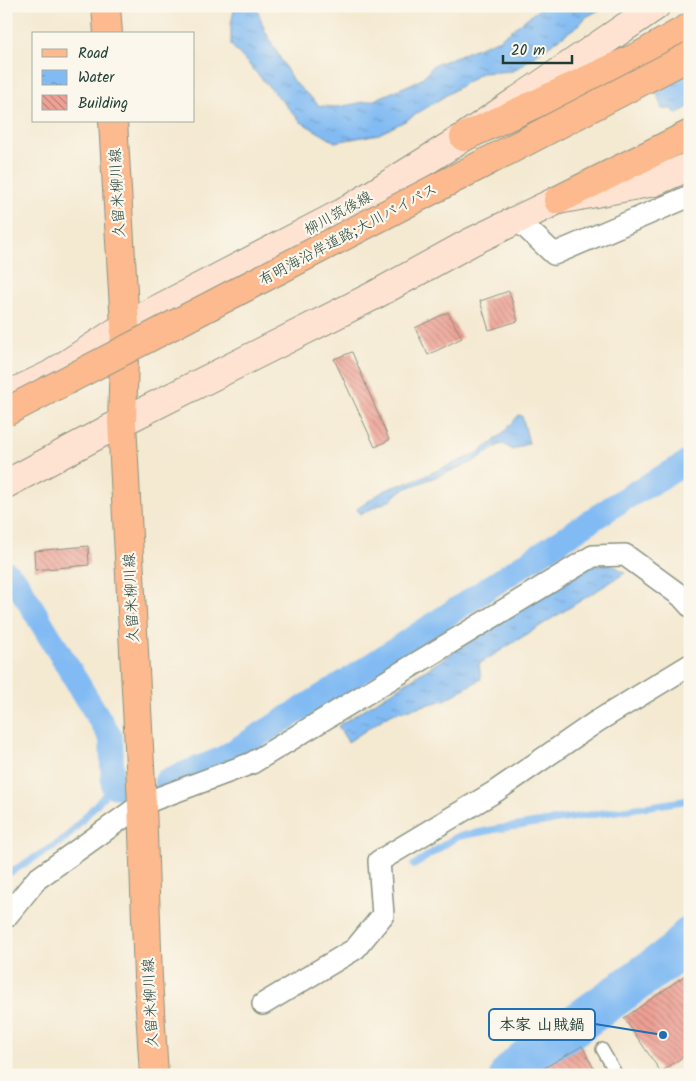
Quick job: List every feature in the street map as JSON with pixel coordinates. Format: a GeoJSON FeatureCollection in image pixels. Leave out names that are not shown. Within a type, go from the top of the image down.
{"type":"FeatureCollection","features":[{"type":"Feature","properties":{"kind":"main road"},"geometry":{"type":"LineString","coordinates":[[106,6],[108,32]]}},
{"type":"Feature","properties":{"kind":"main road","name":"柳川筑後線"},"geometry":{"type":"LineString","coordinates":[[6,396],[50,375],[125,326],[344,212],[464,137],[656,6]]}},
{"type":"Feature","properties":{"kind":"main road"},"geometry":{"type":"LineString","coordinates":[[464,137],[640,56],[690,27]]}},
{"type":"Feature","properties":{"kind":"main road","name":"有明海沿岸道路;大川バイパス"},"geometry":{"type":"LineString","coordinates":[[6,412],[690,56]]}},
{"type":"Feature","properties":{"kind":"main road","name":"有明海沿岸道路;大川バイパス"},"geometry":{"type":"LineString","coordinates":[[6,426],[690,70]]}},
{"type":"Feature","properties":{"kind":"main road","name":"久留米柳川線"},"geometry":{"type":"LineString","coordinates":[[113,122],[125,326],[122,422],[154,1075]]}},
{"type":"Feature","properties":{"kind":"main road"},"geometry":{"type":"LineString","coordinates":[[6,484],[122,422],[373,296],[471,242],[690,134]]}},
{"type":"Feature","properties":{"kind":"main road"},"geometry":{"type":"LineString","coordinates":[[558,200],[654,182],[690,166]]}},
{"type":"Feature","properties":{"kind":"street"},"geometry":{"type":"LineString","coordinates":[[518,220],[554,254],[690,196]]}},
{"type":"Feature","properties":{"kind":"street"},"geometry":{"type":"LineString","coordinates":[[6,917],[36,879],[142,804],[252,764],[592,556],[626,555],[681,596],[690,606]]}},
{"type":"Feature","properties":{"kind":"street"},"geometry":{"type":"LineString","coordinates":[[263,1004],[355,949],[383,915],[379,860],[496,791],[596,722],[690,665]]}},
{"type":"Feature","properties":{"kind":"lane"},"geometry":{"type":"LineString","coordinates":[[602,1049],[617,1075]]}},
{"type":"Feature","properties":{"kind":"water"},"geometry":{"type":"Polygon","coordinates":[[[235,6],[256,6],[265,31],[293,81],[320,106],[339,107],[374,100],[420,80],[432,66],[500,39],[543,6],[607,6],[586,17],[580,24],[513,71],[481,73],[407,120],[379,134],[335,142],[301,122],[231,45],[231,24],[235,6]]]}},
{"type":"Feature","properties":{"kind":"water"},"geometry":{"type":"Polygon","coordinates":[[[690,63],[690,106],[676,114],[673,109],[662,109],[655,88],[690,63]]]}},
{"type":"Feature","properties":{"kind":"water"},"geometry":{"type":"Polygon","coordinates":[[[519,415],[522,416],[529,443],[512,450],[504,444],[499,445],[471,463],[402,490],[391,500],[360,514],[357,509],[386,490],[476,454],[492,443],[519,415]]]}},
{"type":"Feature","properties":{"kind":"water"},"geometry":{"type":"Polygon","coordinates":[[[612,564],[625,573],[479,664],[481,679],[445,700],[390,714],[348,742],[338,726],[588,567],[612,564]]]}},
{"type":"Feature","properties":{"kind":"building"},"geometry":{"type":"Polygon","coordinates":[[[509,291],[518,321],[489,330],[480,301],[509,291]]]}},
{"type":"Feature","properties":{"kind":"building"},"geometry":{"type":"Polygon","coordinates":[[[448,312],[462,338],[428,355],[415,328],[448,312]]]}},
{"type":"Feature","properties":{"kind":"building"},"geometry":{"type":"Polygon","coordinates":[[[352,352],[389,440],[375,447],[334,359],[352,352]]]}},
{"type":"Feature","properties":{"kind":"building"},"geometry":{"type":"Polygon","coordinates":[[[88,546],[89,565],[35,570],[34,551],[88,546]]]}},
{"type":"Feature","properties":{"kind":"building"},"geometry":{"type":"Polygon","coordinates":[[[690,972],[690,1052],[661,1072],[624,1018],[690,972]]]}},
{"type":"Feature","properties":{"kind":"building"},"geometry":{"type":"Polygon","coordinates":[[[582,1046],[597,1075],[532,1075],[582,1046]]]}},
{"type":"Feature","properties":{"kind":"waterway"},"geometry":{"type":"LineString","coordinates":[[166,781],[221,759],[354,676],[624,499],[690,461]]}},
{"type":"Feature","properties":{"kind":"waterway"},"geometry":{"type":"LineString","coordinates":[[6,572],[16,581],[111,738],[113,786],[129,788]]}},
{"type":"Feature","properties":{"kind":"waterway"},"geometry":{"type":"LineString","coordinates":[[6,875],[65,839],[113,786]]}},
{"type":"Feature","properties":{"kind":"waterway"},"geometry":{"type":"LineString","coordinates":[[414,865],[456,837],[690,800]]}},
{"type":"Feature","properties":{"kind":"waterway"},"geometry":{"type":"LineString","coordinates":[[510,1075],[523,1062],[674,954],[690,937]]}},
{"type":"Feature","properties":{"kind":"place","name":"本家 山賊鍋"},"geometry":{"type":"Point","coordinates":[663,1035]}}]}
